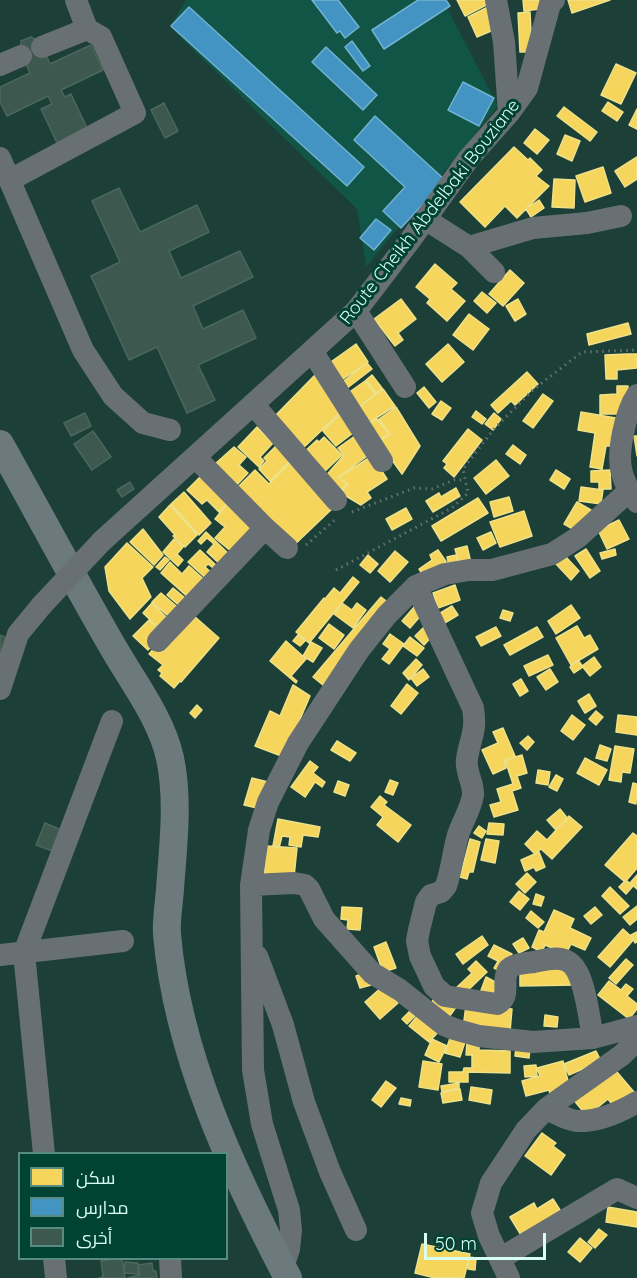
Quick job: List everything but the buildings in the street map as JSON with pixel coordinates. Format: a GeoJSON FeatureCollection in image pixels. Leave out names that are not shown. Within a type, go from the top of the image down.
{"type":"FeatureCollection","features":[{"type":"Feature","properties":{"kind":"main road"},"geometry":{"type":"LineString","coordinates":[[0,444],[77,585],[140,691],[162,733],[170,757],[174,786],[167,932],[178,1008],[226,1152]]}},
{"type":"Feature","properties":{"kind":"main road"},"geometry":{"type":"LineString","coordinates":[[228,1156],[285,1273]]}},
{"type":"Feature","properties":{"kind":"street"},"geometry":{"type":"LineString","coordinates":[[9,180],[135,113],[101,37],[87,29],[76,0]]}},
{"type":"Feature","properties":{"kind":"street"},"geometry":{"type":"LineString","coordinates":[[496,0],[504,42],[510,113]]}},
{"type":"Feature","properties":{"kind":"street","name":"Route Cheikh Abdelbaki Bouziane"},"geometry":{"type":"LineString","coordinates":[[0,689],[18,634],[102,541],[356,310],[469,158],[510,113],[527,88],[550,1]]}},
{"type":"Feature","properties":{"kind":"street"},"geometry":{"type":"LineString","coordinates":[[42,47],[87,29]]}},
{"type":"Feature","properties":{"kind":"street"},"geometry":{"type":"LineString","coordinates":[[0,65],[21,56]]}},
{"type":"Feature","properties":{"kind":"street"},"geometry":{"type":"LineString","coordinates":[[0,158],[83,350],[112,396],[143,423],[170,430]]}},
{"type":"Feature","properties":{"kind":"street"},"geometry":{"type":"LineString","coordinates":[[469,247],[533,228],[587,223],[621,216]]}},
{"type":"Feature","properties":{"kind":"street"},"geometry":{"type":"LineString","coordinates":[[425,219],[469,247],[494,272]]}},
{"type":"Feature","properties":{"kind":"street"},"geometry":{"type":"LineString","coordinates":[[356,310],[405,387]]}},
{"type":"Feature","properties":{"kind":"street"},"geometry":{"type":"LineString","coordinates":[[312,351],[382,461]]}},
{"type":"Feature","properties":{"kind":"street"},"geometry":{"type":"LineString","coordinates":[[285,1273],[291,1230],[289,1210],[262,1124],[253,1070],[251,885],[259,830],[272,794],[298,743],[359,650],[387,615],[416,586],[445,574],[492,570],[552,554],[633,496],[621,470],[621,453],[622,436],[631,403],[637,395]]}},
{"type":"Feature","properties":{"kind":"street"},"geometry":{"type":"LineString","coordinates":[[253,404],[341,510]]}},
{"type":"Feature","properties":{"kind":"street"},"geometry":{"type":"LineString","coordinates":[[195,457],[287,548]]}},
{"type":"Feature","properties":{"kind":"street"},"geometry":{"type":"LineString","coordinates":[[158,641],[265,528]]}},
{"type":"Feature","properties":{"kind":"street"},"geometry":{"type":"LineString","coordinates":[[416,586],[472,708],[475,722],[474,735],[466,761],[473,789],[472,798],[459,831],[446,886],[441,892],[431,895],[426,902],[417,941],[420,956],[434,986],[445,996],[497,1004],[505,996],[507,973],[510,968],[552,959],[568,961],[579,972],[593,1038]]}},
{"type":"Feature","properties":{"kind":"street"},"geometry":{"type":"LineString","coordinates":[[44,1152],[24,953],[112,721]]}},
{"type":"Feature","properties":{"kind":"street"},"geometry":{"type":"LineString","coordinates":[[251,885],[294,883],[305,885],[312,894],[319,912],[372,973],[400,990],[444,1025],[478,1036],[532,1042],[593,1038],[637,1026]]}},
{"type":"Feature","properties":{"kind":"street"},"geometry":{"type":"LineString","coordinates":[[250,938],[283,1025],[304,1102],[330,1172],[356,1230]]}},
{"type":"Feature","properties":{"kind":"street"},"geometry":{"type":"LineString","coordinates":[[0,955],[123,941]]}},
{"type":"Feature","properties":{"kind":"street"},"geometry":{"type":"LineString","coordinates":[[637,1040],[622,1055],[546,1109],[526,1130],[491,1183],[482,1213],[489,1236],[505,1268],[617,1189],[637,1198]]}},
{"type":"Feature","properties":{"kind":"street"},"geometry":{"type":"LineString","coordinates":[[546,1109],[579,1121],[606,1116],[637,1102]]}},
{"type":"Feature","properties":{"kind":"street"},"geometry":{"type":"LineString","coordinates":[[54,1260],[56,1278]]}},
{"type":"Feature","properties":{"kind":"street"},"geometry":{"type":"LineString","coordinates":[[170,1260],[171,1278]]}},
{"type":"Feature","properties":{"kind":"path"},"geometry":{"type":"LineString","coordinates":[[336,570],[452,508],[468,493],[464,470],[494,429],[534,389],[565,364],[582,352],[637,350]]}},
{"type":"Feature","properties":{"kind":"path"},"geometry":{"type":"LineString","coordinates":[[287,548],[294,555],[341,510],[414,488],[432,489],[454,480],[465,480]]}},
{"type":"Feature","properties":{"kind":"shaded area"},"geometry":{"type":"Polygon","coordinates":[[[186,0],[443,0],[498,106],[366,267],[357,209],[170,27],[186,0]]]}}]}
